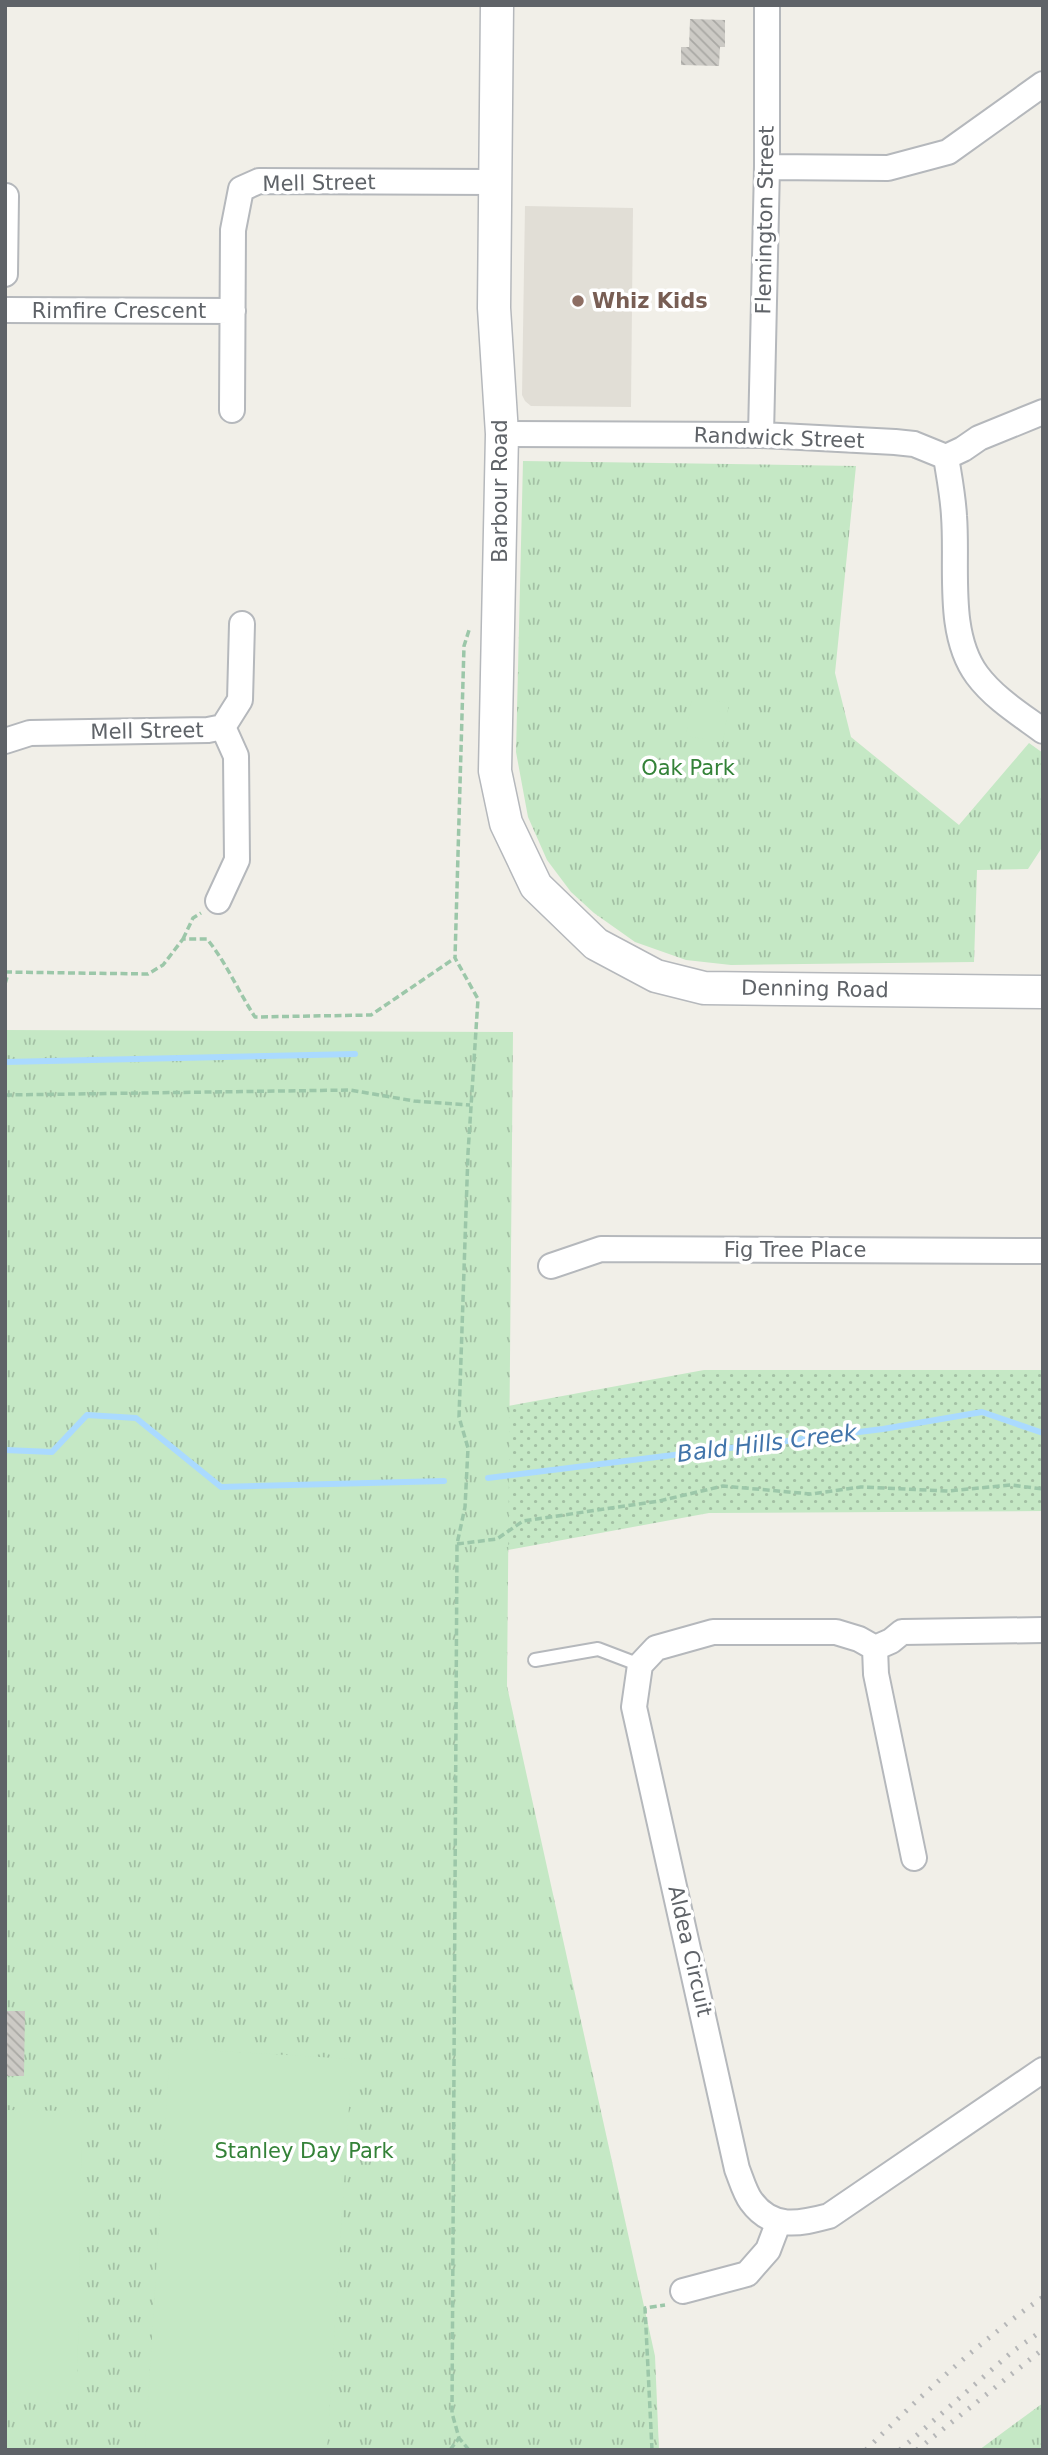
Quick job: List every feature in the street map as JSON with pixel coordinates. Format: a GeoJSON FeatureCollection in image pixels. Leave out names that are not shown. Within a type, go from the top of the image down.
{"type":"FeatureCollection","features":[{"type":"Feature","properties":{"kind":"street","name":"Barbour Road"},"geometry":{"type":"LineString","coordinates":[[497,5],[494,308],[502,434],[496,785],[506,823],[537,886],[596,944]]}},
{"type":"Feature","properties":{"kind":"street","name":"Flemington Street"},"geometry":{"type":"LineString","coordinates":[[761,435],[767,5]]}},
{"type":"Feature","properties":{"kind":"street"},"geometry":{"type":"LineString","coordinates":[[766,167],[888,169],[948,152],[1043,84]]}},
{"type":"Feature","properties":{"kind":"street","name":"Mell Street"},"geometry":{"type":"LineString","coordinates":[[232,410],[233,230],[241,189],[259,181],[494,182]]}},
{"type":"Feature","properties":{"kind":"street"},"geometry":{"type":"LineString","coordinates":[[5,274],[6,196]]}},
{"type":"Feature","properties":{"kind":"street","name":"Rimfire Crescent"},"geometry":{"type":"LineString","coordinates":[[5,310],[233,311]]}},
{"type":"Feature","properties":{"kind":"street"},"geometry":{"type":"LineString","coordinates":[[1043,412],[979,438],[946,457],[954,514],[957,628],[962,647],[976,674],[994,694],[1043,731]]}},
{"type":"Feature","properties":{"kind":"street","name":"Randwick Street"},"geometry":{"type":"LineString","coordinates":[[502,434],[761,435],[914,444],[946,457]]}},
{"type":"Feature","properties":{"kind":"street","name":"Mell Street"},"geometry":{"type":"LineString","coordinates":[[5,741],[30,733],[208,730],[223,727],[240,700],[242,624]]}},
{"type":"Feature","properties":{"kind":"street"},"geometry":{"type":"LineString","coordinates":[[218,901],[237,860],[236,756],[223,727]]}},
{"type":"Feature","properties":{"kind":"street","name":"Denning Road"},"geometry":{"type":"LineString","coordinates":[[596,944],[656,976],[704,988],[1043,992]]}},
{"type":"Feature","properties":{"kind":"street","name":"Fig Tree Place"},"geometry":{"type":"LineString","coordinates":[[551,1266],[601,1249],[1043,1251]]}},
{"type":"Feature","properties":{"kind":"street"},"geometry":{"type":"LineString","coordinates":[[875,1648],[891,1641],[902,1632],[1043,1630]]}},
{"type":"Feature","properties":{"kind":"street"},"geometry":{"type":"LineString","coordinates":[[640,1665],[656,1648],[712,1632],[836,1632],[859,1639],[875,1648]]}},
{"type":"Feature","properties":{"kind":"street"},"geometry":{"type":"LineString","coordinates":[[875,1648],[876,1674],[914,1858]]}},
{"type":"Feature","properties":{"kind":"street","name":"Aldea Circuit"},"geometry":{"type":"LineString","coordinates":[[640,1665],[634,1706],[737,2169],[750,2200],[767,2216],[779,2221]]}},
{"type":"Feature","properties":{"kind":"street"},"geometry":{"type":"LineString","coordinates":[[683,2291],[747,2274],[768,2250],[779,2221],[800,2224],[829,2216],[1043,2070]]}},
{"type":"Feature","properties":{"kind":"lane"},"geometry":{"type":"LineString","coordinates":[[535,1660],[598,1649],[640,1665]]}},
{"type":"Feature","properties":{"kind":"path"},"geometry":{"type":"LineString","coordinates":[[469,2450],[459,2438],[452,2413],[457,1544],[466,1507],[468,1448],[459,1417],[470,1105],[478,999],[455,958],[464,646],[471,622]]}},
{"type":"Feature","properties":{"kind":"path"},"geometry":{"type":"LineString","coordinates":[[5,984],[7,973],[148,975],[163,965],[183,939],[193,918],[218,901]]}},
{"type":"Feature","properties":{"kind":"path"},"geometry":{"type":"LineString","coordinates":[[183,939],[207,939],[219,954],[240,995],[255,1017],[371,1015],[455,958]]}},
{"type":"Feature","properties":{"kind":"path"},"geometry":{"type":"LineString","coordinates":[[5,1094],[350,1090],[414,1101],[470,1105]]}},
{"type":"Feature","properties":{"kind":"path"},"geometry":{"type":"LineString","coordinates":[[457,1544],[497,1539],[523,1521],[659,1501],[723,1486],[811,1494],[861,1487],[948,1492],[1011,1485],[1043,1489]]}},
{"type":"Feature","properties":{"kind":"path"},"geometry":{"type":"LineString","coordinates":[[652,2450],[645,2308],[663,2306],[683,2291]]}},
{"type":"Feature","properties":{"kind":"path"},"geometry":{"type":"LineString","coordinates":[[450,2450],[459,2438]]}},
{"type":"Feature","properties":{"kind":"shaded area","name":"Whiz Kids"},"geometry":{"type":"Polygon","coordinates":[[[525,206],[633,208],[631,407],[531,406],[525,401],[522,395],[525,206]]]}},
{"type":"Feature","properties":{"kind":"green space","name":"Oak Park"},"geometry":{"type":"Polygon","coordinates":[[[523,461],[856,466],[835,673],[851,737],[959,825],[1029,743],[1043,753],[1043,846],[1028,869],[977,870],[974,962],[731,965],[686,960],[635,942],[594,913],[571,892],[547,860],[528,817],[516,752],[523,461]]]}},
{"type":"Feature","properties":{"kind":"green space"},"geometry":{"type":"Polygon","coordinates":[[[692,697],[729,703],[723,742],[686,736],[692,697]]]}},
{"type":"Feature","properties":{"kind":"green space","name":"Stanley Day Park"},"geometry":{"type":"Polygon","coordinates":[[[5,1030],[513,1032],[507,1686],[655,2356],[659,2450],[5,2450],[5,1030]]]}},
{"type":"Feature","properties":{"kind":"green space"},"geometry":{"type":"Polygon","coordinates":[[[704,1370],[1043,1370],[1043,1511],[709,1513],[508,1550],[508,1406],[704,1370]]]}},
{"type":"Feature","properties":{"kind":"green space"},"geometry":{"type":"Polygon","coordinates":[[[170,2048],[352,2059],[327,2450],[145,2450],[170,2048]]]}},
{"type":"Feature","properties":{"kind":"green space"},"geometry":{"type":"Polygon","coordinates":[[[5,2110],[82,2111],[77,2403],[5,2402],[5,2110]]]}},
{"type":"Feature","properties":{"kind":"green space"},"geometry":{"type":"Polygon","coordinates":[[[1043,2403],[1043,2450],[979,2450],[1043,2403]]]}},
{"type":"Feature","properties":{"kind":"building"},"geometry":{"type":"Polygon","coordinates":[[[690,19],[725,20],[725,47],[720,47],[719,66],[681,65],[681,47],[689,47],[690,19]]]}},
{"type":"Feature","properties":{"kind":"building"},"geometry":{"type":"Polygon","coordinates":[[[5,2011],[25,2011],[24,2076],[5,2076],[5,2011]]]}},
{"type":"Feature","properties":{"kind":"waterway"},"geometry":{"type":"LineString","coordinates":[[5,1062],[355,1054]]}},
{"type":"Feature","properties":{"kind":"waterway","name":"Bald Hills Creek"},"geometry":{"type":"LineString","coordinates":[[488,1478],[883,1429],[982,1412],[1043,1433]]}},
{"type":"Feature","properties":{"kind":"waterway","name":"Bald Hills Creek"},"geometry":{"type":"LineString","coordinates":[[5,1450],[52,1452],[87,1415],[136,1418],[221,1487],[444,1481]]}},
{"type":"Feature","properties":{"kind":"railway"},"geometry":{"type":"LineString","coordinates":[[866,2450],[951,2370],[1043,2297]]}},
{"type":"Feature","properties":{"kind":"railway"},"geometry":{"type":"LineString","coordinates":[[900,2450],[1013,2351],[1043,2330]]}},
{"type":"Feature","properties":{"kind":"railway"},"geometry":{"type":"LineString","coordinates":[[917,2450],[1043,2349]]}},
{"type":"Feature","properties":{"kind":"place","name":"Whiz Kids"},"geometry":{"type":"Point","coordinates":[578,301]}}]}
